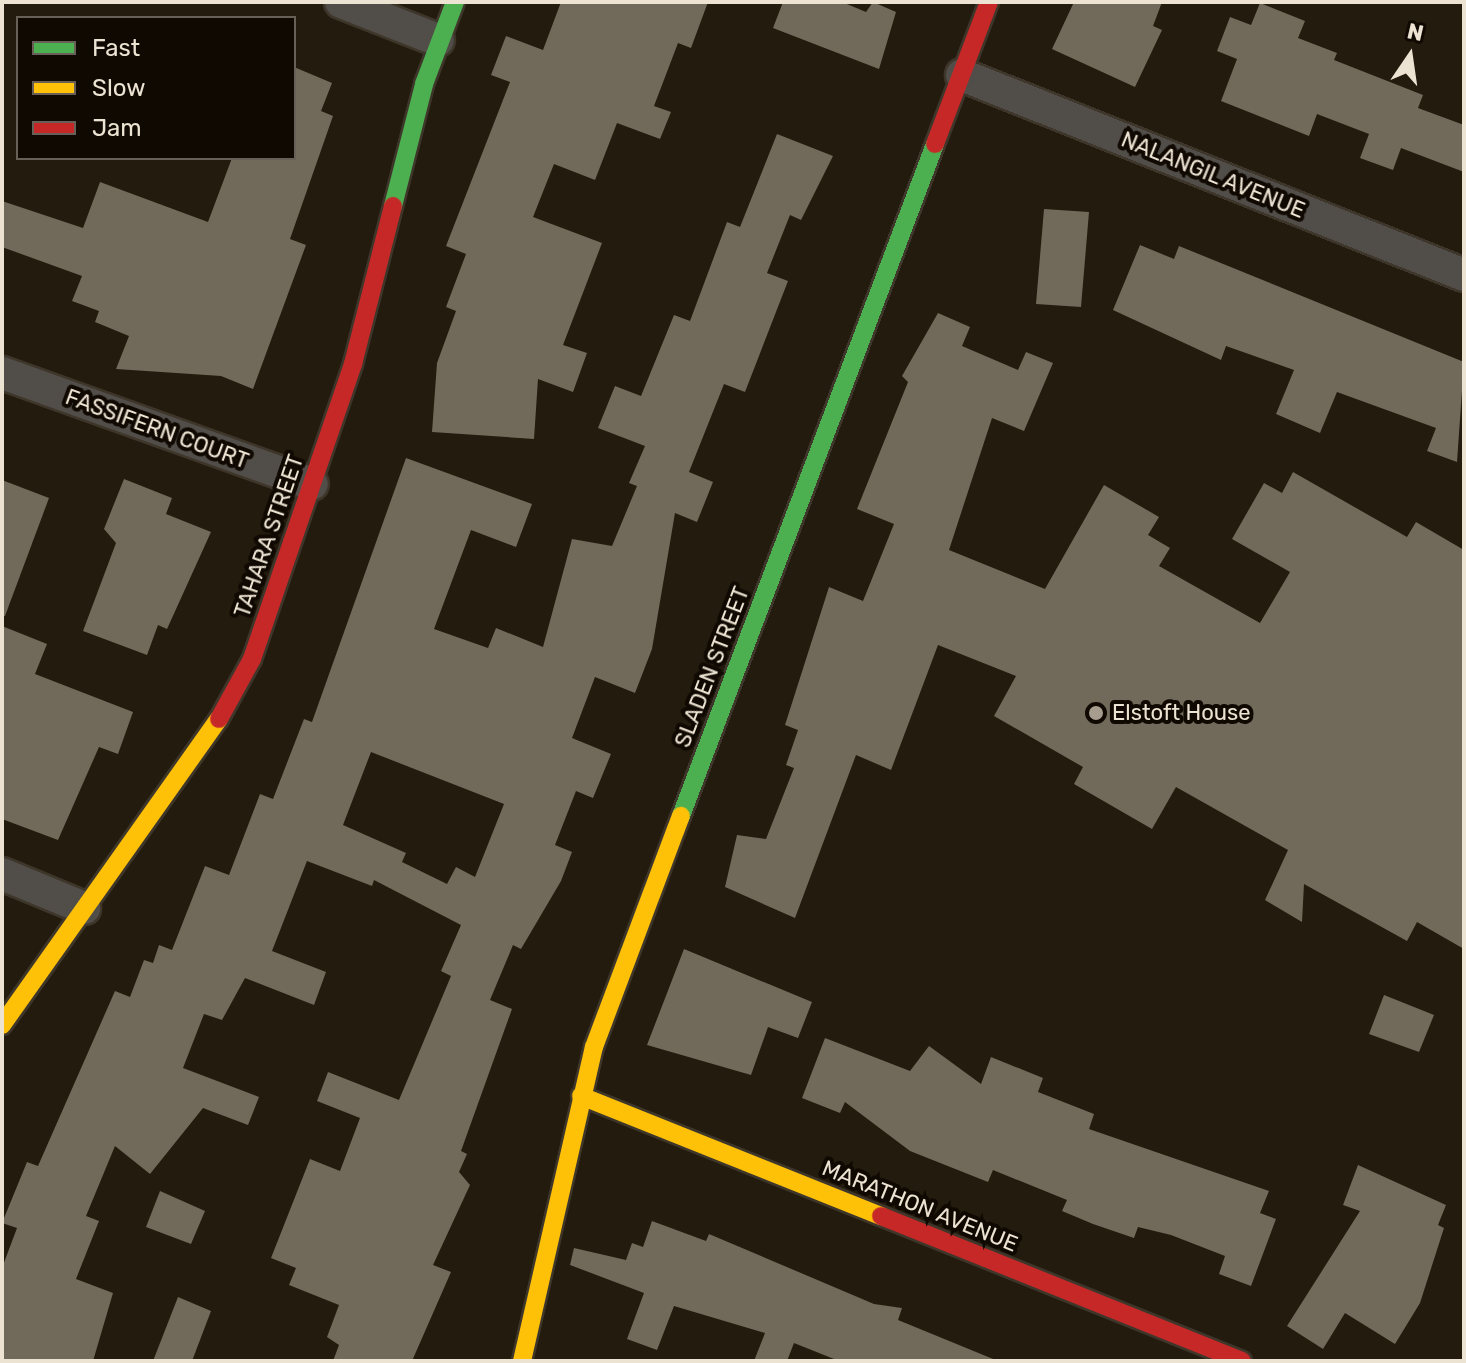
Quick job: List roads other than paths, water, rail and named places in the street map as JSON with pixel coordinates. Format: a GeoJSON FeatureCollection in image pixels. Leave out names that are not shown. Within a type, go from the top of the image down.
{"type":"FeatureCollection","features":[{"type":"Feature","properties":{"kind":"street"},"geometry":{"type":"LineString","coordinates":[[341,2],[438,40]]}},
{"type":"Feature","properties":{"kind":"street","name":"TAHARA STREET"},"geometry":{"type":"LineString","coordinates":[[2,1025],[205,744],[252,659],[353,364],[438,40],[455,2]]}},
{"type":"Feature","properties":{"kind":"street","name":"SLADEN STREET"},"geometry":{"type":"LineString","coordinates":[[522,1361],[581,1096],[989,2]]}},
{"type":"Feature","properties":{"kind":"street","name":"NALANGIL AVENUE"},"geometry":{"type":"LineString","coordinates":[[962,75],[1464,275]]}},
{"type":"Feature","properties":{"kind":"street","name":"FASSIFERN COURT"},"geometry":{"type":"LineString","coordinates":[[2,373],[312,484]]}},
{"type":"Feature","properties":{"kind":"street"},"geometry":{"type":"LineString","coordinates":[[2,874],[84,908]]}},
{"type":"Feature","properties":{"kind":"street","name":"MARATHON AVENUE"},"geometry":{"type":"LineString","coordinates":[[581,1096],[1176,1349],[1242,1361]]}},
{"type":"Feature","properties":{"kind":"place","name":"Elstoft House"},"geometry":{"type":"Point","coordinates":[1096,713]}}]}
